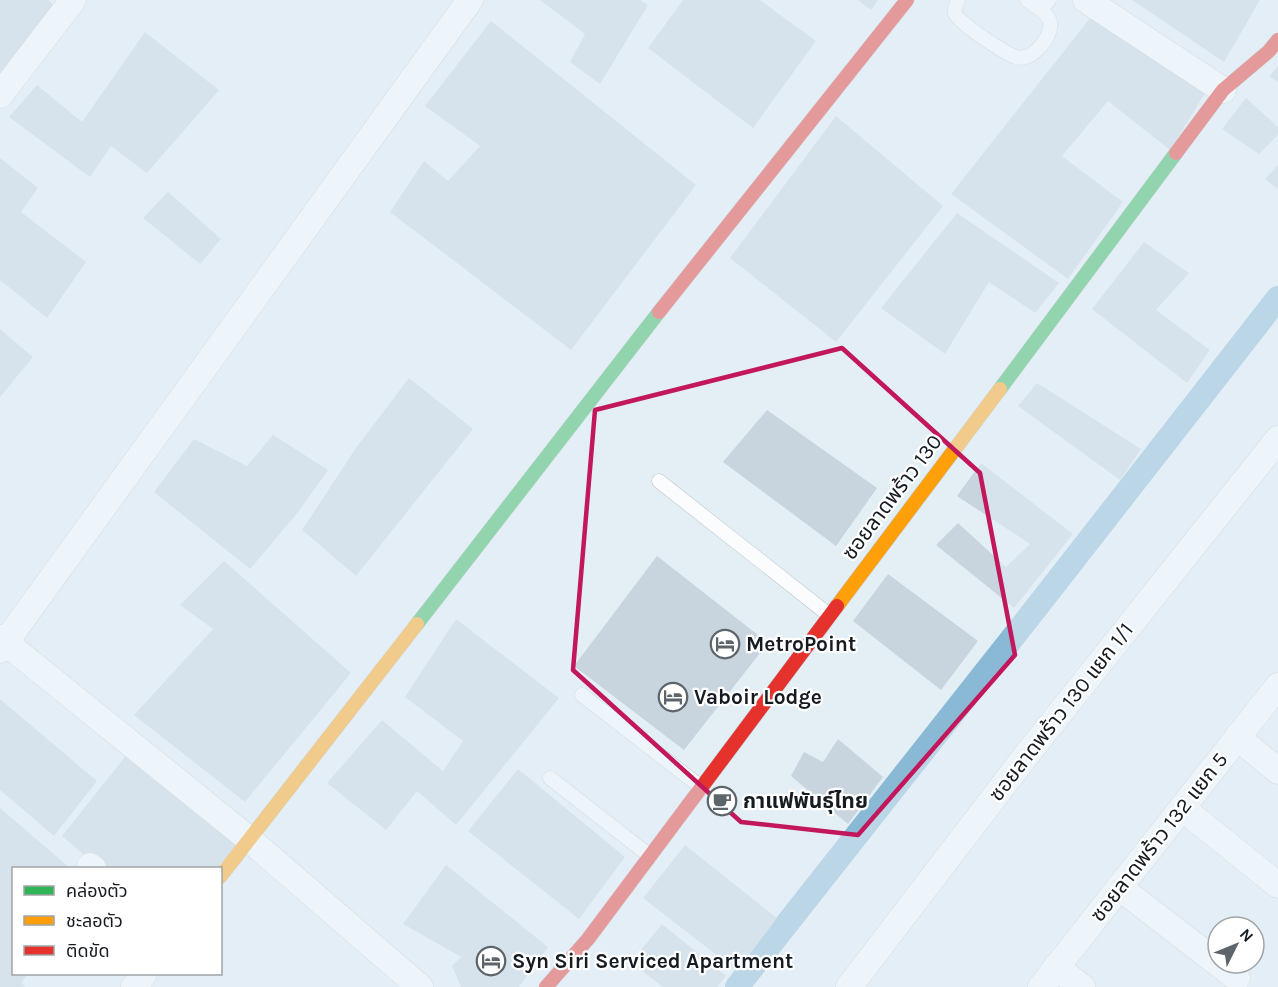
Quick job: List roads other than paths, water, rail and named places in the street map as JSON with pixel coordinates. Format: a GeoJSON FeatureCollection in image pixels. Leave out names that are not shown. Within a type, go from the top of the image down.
{"type":"FeatureCollection","features":[{"type":"Feature","properties":{"kind":"street"},"geometry":{"type":"LineString","coordinates":[[0,95],[73,0]]}},
{"type":"Feature","properties":{"kind":"street"},"geometry":{"type":"LineString","coordinates":[[420,987],[250,840],[2,644],[470,0]]}},
{"type":"Feature","properties":{"kind":"street"},"geometry":{"type":"LineString","coordinates":[[222,875],[625,356],[907,0]]}},
{"type":"Feature","properties":{"kind":"street"},"geometry":{"type":"LineString","coordinates":[[1086,0],[1223,90]]}},
{"type":"Feature","properties":{"kind":"street","name":"ซอยลาดพร้าว 130"},"geometry":{"type":"LineString","coordinates":[[546,987],[588,939],[1223,90],[1269,51],[1278,40]]}},
{"type":"Feature","properties":{"kind":"street","name":"ซอยลาดพร้าว 130 แยก 1/1"},"geometry":{"type":"LineString","coordinates":[[849,987],[1025,757],[1278,439]]}},
{"type":"Feature","properties":{"kind":"street","name":"ซอยลาดพร้าว 132 แยก 5"},"geometry":{"type":"LineString","coordinates":[[1048,977],[1278,686]]}},
{"type":"Feature","properties":{"kind":"street"},"geometry":{"type":"LineString","coordinates":[[1237,737],[1278,771]]}},
{"type":"Feature","properties":{"kind":"street"},"geometry":{"type":"LineString","coordinates":[[1182,808],[1278,885]]}},
{"type":"Feature","properties":{"kind":"street"},"geometry":{"type":"LineString","coordinates":[[1119,887],[1237,978]]}},
{"type":"Feature","properties":{"kind":"street"},"geometry":{"type":"LineString","coordinates":[[134,987],[143,975]]}},
{"type":"Feature","properties":{"kind":"street"},"geometry":{"type":"LineString","coordinates":[[1048,977],[1082,987]]}},
{"type":"Feature","properties":{"kind":"lane"},"geometry":{"type":"LineString","coordinates":[[958,0],[955,12],[960,21],[1016,57],[1027,57],[1036,51],[1047,37],[1051,26],[1045,5],[1027,0]]}},
{"type":"Feature","properties":{"kind":"lane"},"geometry":{"type":"LineString","coordinates":[[659,481],[830,616]]}},
{"type":"Feature","properties":{"kind":"lane"},"geometry":{"type":"LineString","coordinates":[[582,695],[701,787]]}},
{"type":"Feature","properties":{"kind":"lane"},"geometry":{"type":"LineString","coordinates":[[550,778],[650,856]]}},
{"type":"Feature","properties":{"kind":"waterway"},"geometry":{"type":"LineString","coordinates":[[737,987],[1278,298]]}},
{"type":"Feature","properties":{"kind":"place","name":"MetroPoint"},"geometry":{"type":"Point","coordinates":[725,644]}},
{"type":"Feature","properties":{"kind":"place","name":"Vaboir Lodge"},"geometry":{"type":"Point","coordinates":[673,697]}},
{"type":"Feature","properties":{"kind":"place","name":"กาแฟพันธุ์ไทย"},"geometry":{"type":"Point","coordinates":[722,801]}},
{"type":"Feature","properties":{"kind":"place","name":"Syn Siri Serviced Apartment"},"geometry":{"type":"Point","coordinates":[491,961]}}]}
